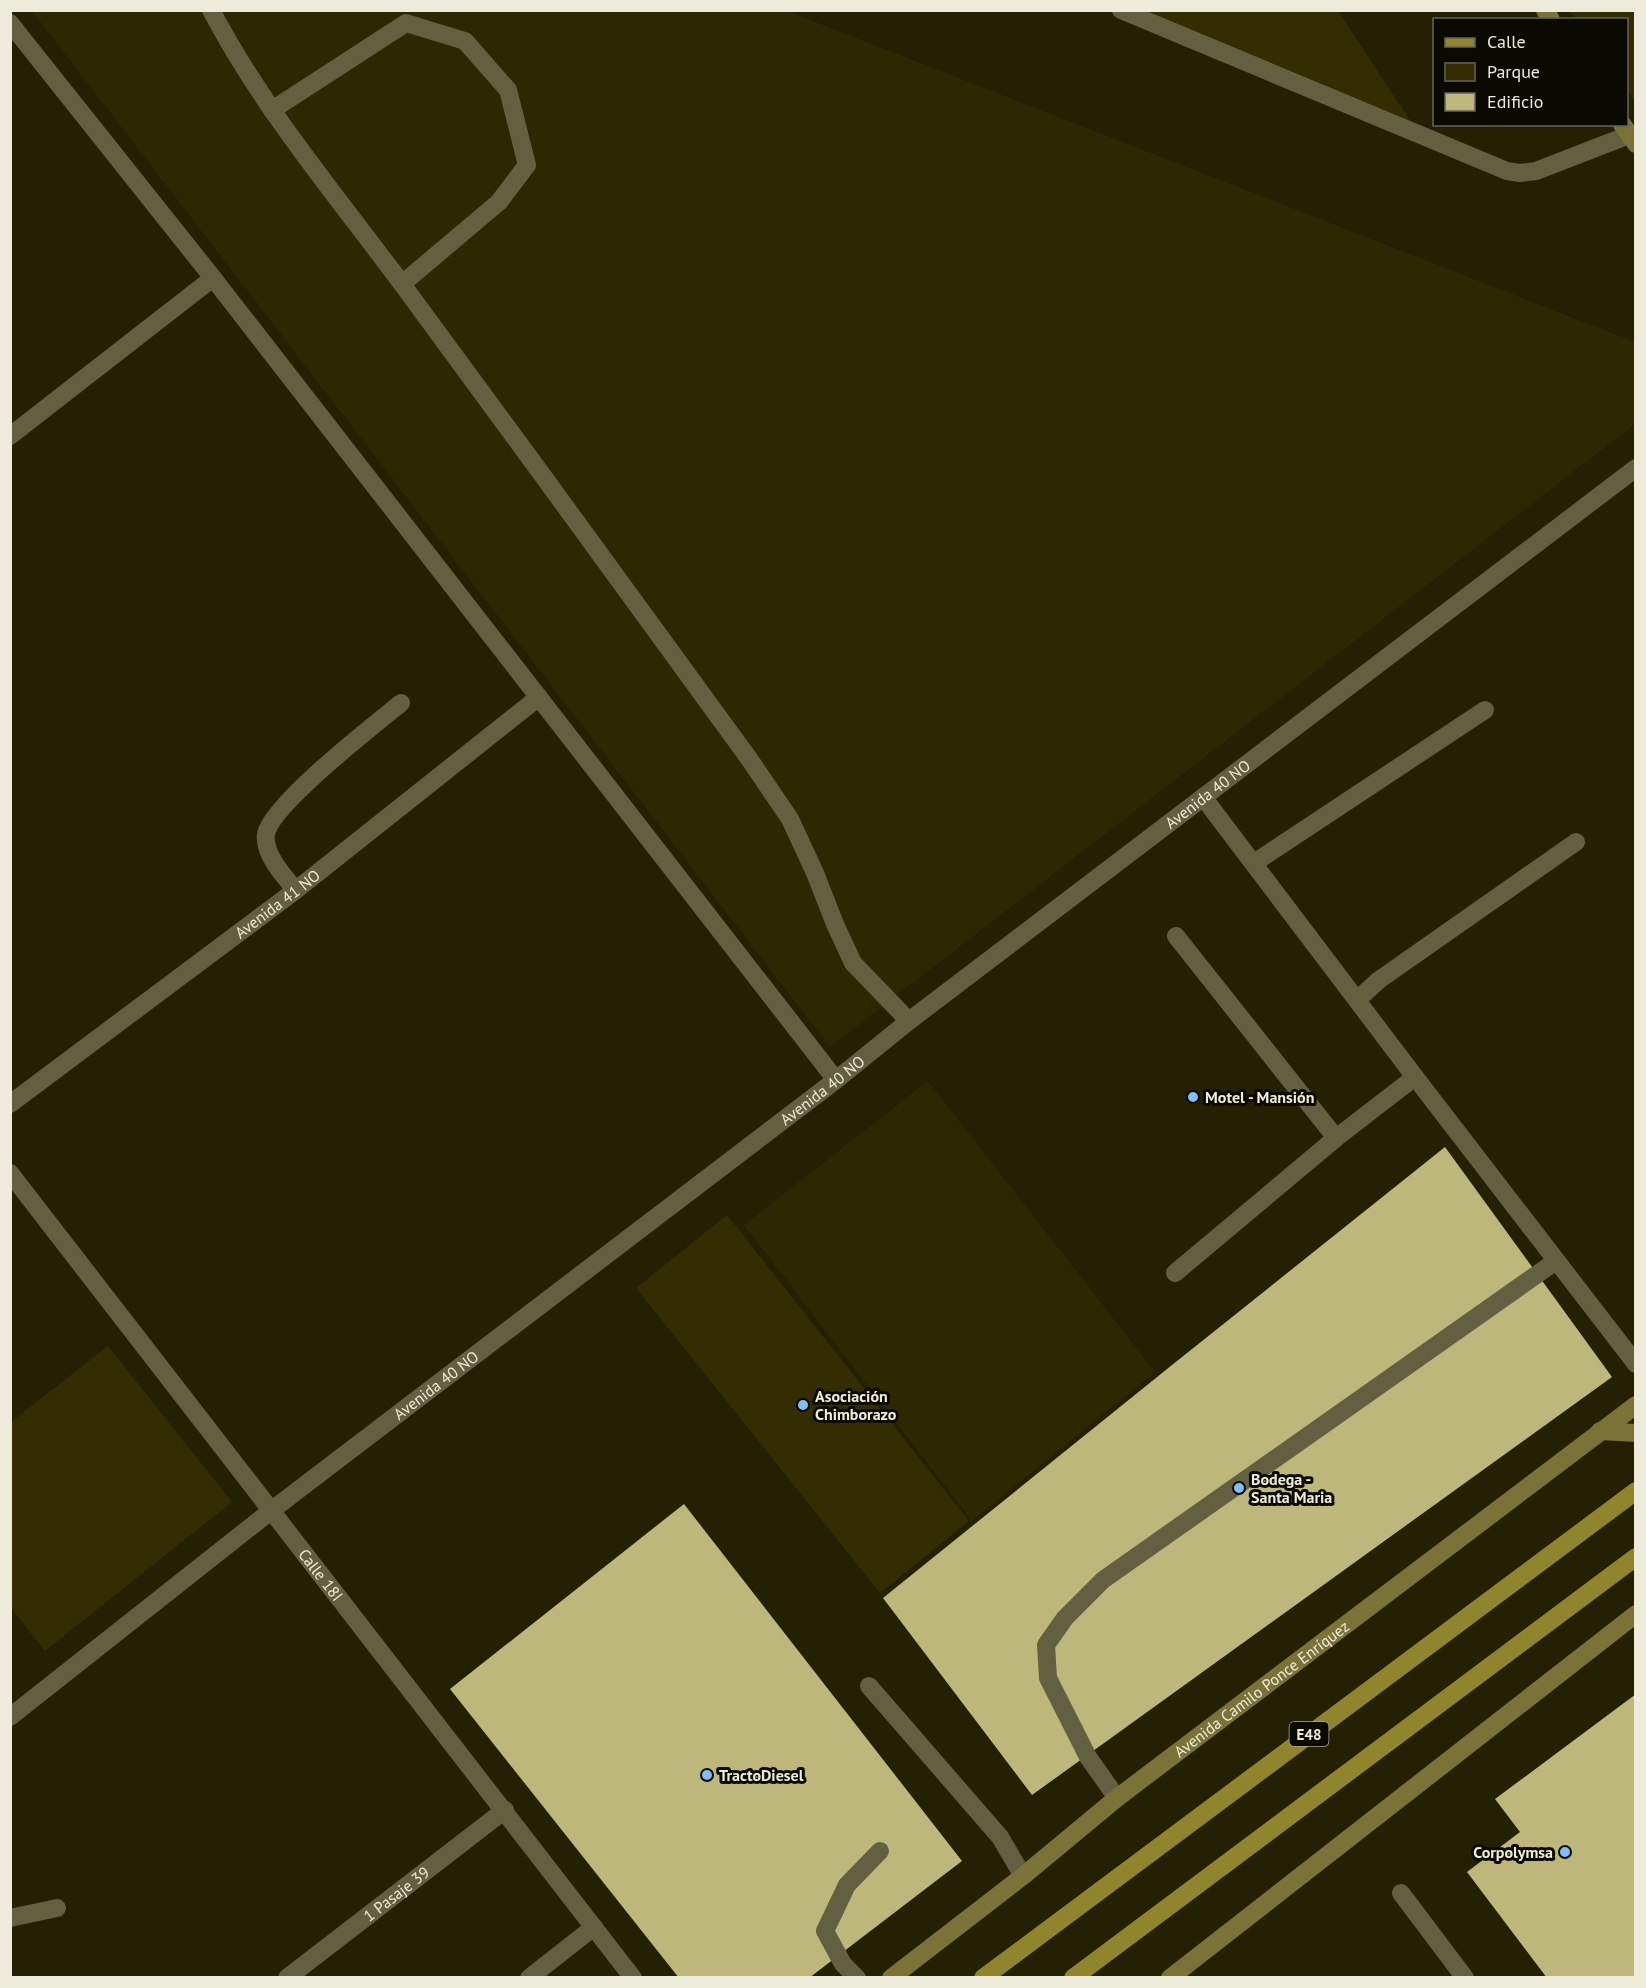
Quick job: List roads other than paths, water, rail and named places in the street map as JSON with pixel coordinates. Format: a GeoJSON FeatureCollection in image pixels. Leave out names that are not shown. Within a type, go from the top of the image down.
{"type":"FeatureCollection","features":[{"type":"Feature","properties":{"kind":"main road","name":"Avenida Camilo Ponce Enríquez"},"geometry":{"type":"LineString","coordinates":[[891,1977],[1023,1876],[1117,1798],[1635,1405]]}},
{"type":"Feature","properties":{"kind":"main road"},"geometry":{"type":"LineString","coordinates":[[1600,1431],[1635,1433]]}},
{"type":"Feature","properties":{"kind":"main road","name":"E48"},"geometry":{"type":"LineString","coordinates":[[983,1977],[1635,1491]]}},
{"type":"Feature","properties":{"kind":"main road"},"geometry":{"type":"LineString","coordinates":[[1073,1977],[1635,1557]]}},
{"type":"Feature","properties":{"kind":"main road"},"geometry":{"type":"LineString","coordinates":[[1170,1977],[1635,1614]]}},
{"type":"Feature","properties":{"kind":"street"},"geometry":{"type":"LineString","coordinates":[[211,10],[228,43],[272,110],[750,760],[790,819],[816,873],[835,924],[853,963],[909,1021]]}},
{"type":"Feature","properties":{"kind":"street"},"geometry":{"type":"LineString","coordinates":[[1121,10],[1507,171],[1520,173],[1536,171],[1629,135]]}},
{"type":"Feature","properties":{"kind":"street"},"geometry":{"type":"LineString","coordinates":[[10,23],[213,278],[836,1080]]}},
{"type":"Feature","properties":{"kind":"street"},"geometry":{"type":"LineString","coordinates":[[272,110],[406,23],[465,41],[508,90],[527,165],[500,202],[402,284]]}},
{"type":"Feature","properties":{"kind":"street"},"geometry":{"type":"LineString","coordinates":[[10,436],[213,278]]}},
{"type":"Feature","properties":{"kind":"street","name":"Avenida 40 NO"},"geometry":{"type":"LineString","coordinates":[[10,1717],[273,1510],[836,1080],[909,1021],[1635,468]]}},
{"type":"Feature","properties":{"kind":"street","name":"Avenida 41 NO"},"geometry":{"type":"LineString","coordinates":[[10,1104],[296,890],[539,697]]}},
{"type":"Feature","properties":{"kind":"street"},"geometry":{"type":"LineString","coordinates":[[296,890],[279,870],[268,849],[266,835],[274,815],[343,750],[401,703]]}},
{"type":"Feature","properties":{"kind":"street"},"geometry":{"type":"LineString","coordinates":[[1254,863],[1485,710]]}},
{"type":"Feature","properties":{"kind":"street"},"geometry":{"type":"LineString","coordinates":[[1203,797],[1635,1364]]}},
{"type":"Feature","properties":{"kind":"street"},"geometry":{"type":"LineString","coordinates":[[1357,1000],[1379,980],[1576,842]]}},
{"type":"Feature","properties":{"kind":"street"},"geometry":{"type":"LineString","coordinates":[[1176,936],[1336,1138]]}},
{"type":"Feature","properties":{"kind":"street"},"geometry":{"type":"LineString","coordinates":[[1175,1273],[1336,1138],[1415,1077]]}},
{"type":"Feature","properties":{"kind":"street","name":"Calle 18I"},"geometry":{"type":"LineString","coordinates":[[10,1173],[633,1977]]}},
{"type":"Feature","properties":{"kind":"street"},"geometry":{"type":"LineString","coordinates":[[1117,1798],[1088,1756],[1048,1678],[1046,1645],[1065,1618],[1104,1580],[1556,1261]]}},
{"type":"Feature","properties":{"kind":"street"},"geometry":{"type":"LineString","coordinates":[[869,1686],[999,1837],[1023,1876]]}},
{"type":"Feature","properties":{"kind":"street","name":"1 Pasaje 39"},"geometry":{"type":"LineString","coordinates":[[287,1977],[505,1810]]}},
{"type":"Feature","properties":{"kind":"street"},"geometry":{"type":"LineString","coordinates":[[857,1977],[843,1964],[825,1931],[847,1885],[880,1851]]}},
{"type":"Feature","properties":{"kind":"street"},"geometry":{"type":"LineString","coordinates":[[1401,1893],[1465,1977]]}},
{"type":"Feature","properties":{"kind":"street"},"geometry":{"type":"LineString","coordinates":[[10,1918],[57,1908]]}},
{"type":"Feature","properties":{"kind":"street"},"geometry":{"type":"LineString","coordinates":[[529,1977],[594,1928]]}},
{"type":"Feature","properties":{"kind":"place","name":"Motel - Mansión"},"geometry":{"type":"Point","coordinates":[1193,1097]}},
{"type":"Feature","properties":{"kind":"place","name":"Asociación Chimborazo"},"geometry":{"type":"Point","coordinates":[803,1405]}},
{"type":"Feature","properties":{"kind":"place","name":"Bodega - Santa Maria"},"geometry":{"type":"Point","coordinates":[1239,1488]}},
{"type":"Feature","properties":{"kind":"place","name":"TractoDiesel"},"geometry":{"type":"Point","coordinates":[707,1775]}},
{"type":"Feature","properties":{"kind":"place","name":"Corpolymsa"},"geometry":{"type":"Point","coordinates":[1565,1852]}}]}
